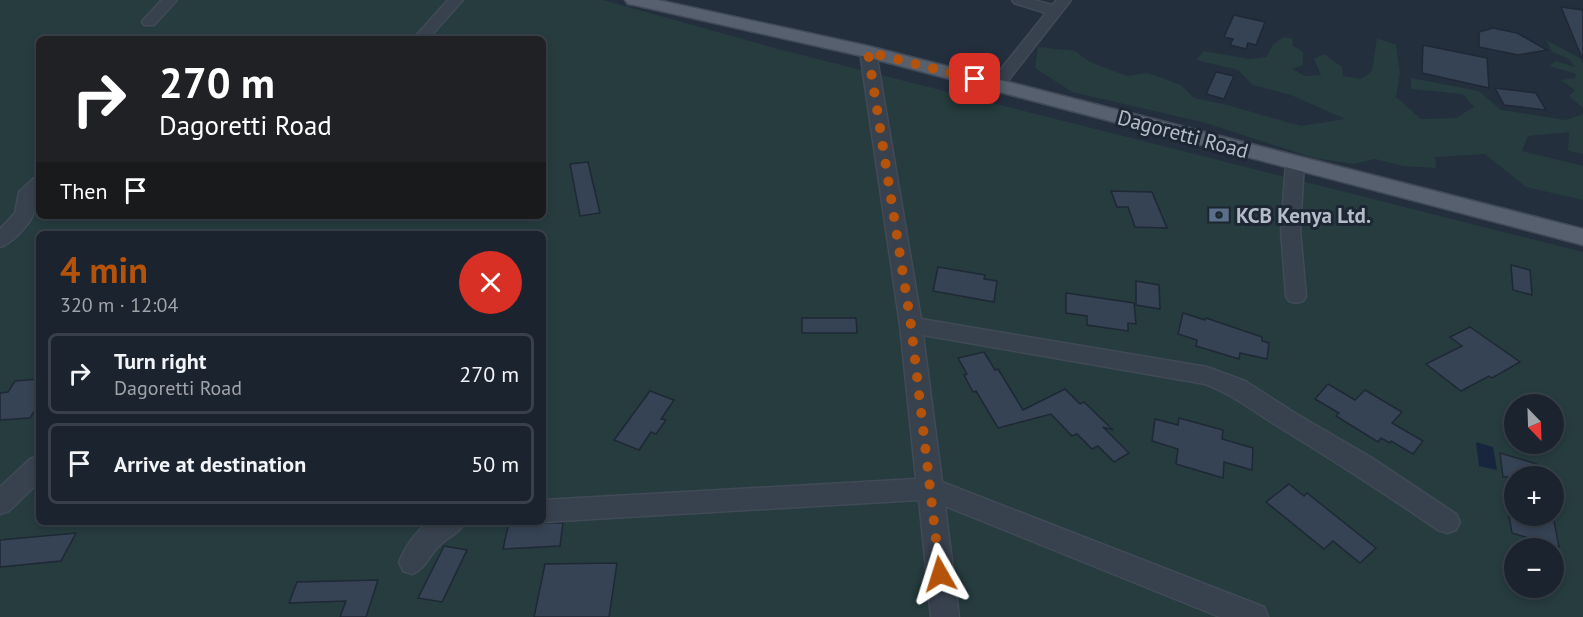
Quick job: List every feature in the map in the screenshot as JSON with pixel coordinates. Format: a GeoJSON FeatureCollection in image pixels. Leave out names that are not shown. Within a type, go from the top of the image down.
{"type":"FeatureCollection","features":[{"type":"Feature","properties":{"kind":"main road","name":"Dagoretti Road"},"geometry":{"type":"LineString","coordinates":[[634,0],[783,31],[997,84],[1295,164],[1583,237]]}},
{"type":"Feature","properties":{"kind":"main road","name":"Dagoretti Road"},"geometry":{"type":"LineString","coordinates":[[684,0],[783,31]]}},
{"type":"Feature","properties":{"kind":"street"},"geometry":{"type":"LineString","coordinates":[[149,22],[170,0]]}},
{"type":"Feature","properties":{"kind":"street"},"geometry":{"type":"LineString","coordinates":[[423,36],[456,0]]}},
{"type":"Feature","properties":{"kind":"street"},"geometry":{"type":"LineString","coordinates":[[1019,0],[1060,6]]}},
{"type":"Feature","properties":{"kind":"street"},"geometry":{"type":"LineString","coordinates":[[997,84],[1060,6]]}},
{"type":"Feature","properties":{"kind":"street"},"geometry":{"type":"LineString","coordinates":[[868,52],[911,325],[945,617]]}},
{"type":"Feature","properties":{"kind":"street"},"geometry":{"type":"LineString","coordinates":[[1295,164],[1290,204],[1290,257],[1296,296]]}},
{"type":"Feature","properties":{"kind":"street"},"geometry":{"type":"LineString","coordinates":[[0,241],[24,215],[26,196],[36,186]]}},
{"type":"Feature","properties":{"kind":"street"},"geometry":{"type":"LineString","coordinates":[[911,325],[1207,376],[1237,387],[1290,422],[1364,465],[1447,522]]}},
{"type":"Feature","properties":{"kind":"street"},"geometry":{"type":"LineString","coordinates":[[0,503],[36,469]]}},
{"type":"Feature","properties":{"kind":"street"},"geometry":{"type":"LineString","coordinates":[[546,511],[930,489],[1254,617]]}},
{"type":"Feature","properties":{"kind":"street"},"geometry":{"type":"LineString","coordinates":[[412,562],[419,547],[434,532],[447,525]]}},
{"type":"Feature","properties":{"kind":"green space"},"geometry":{"type":"Polygon","coordinates":[[[0,0],[603,0],[778,49],[1583,252],[1583,617],[0,617],[0,0]]]}},
{"type":"Feature","properties":{"kind":"green space"},"geometry":{"type":"Polygon","coordinates":[[[1283,37],[1293,39],[1292,45],[1303,52],[1303,65],[1292,69],[1305,76],[1321,75],[1314,59],[1324,54],[1342,67],[1343,76],[1361,79],[1372,71],[1377,38],[1396,45],[1400,74],[1396,97],[1421,119],[1456,118],[1474,107],[1463,94],[1411,89],[1411,78],[1479,91],[1501,110],[1566,120],[1583,114],[1583,154],[1568,151],[1569,132],[1528,136],[1522,151],[1583,166],[1583,200],[1526,187],[1485,154],[1435,157],[1436,168],[1403,166],[1375,159],[1354,164],[1314,158],[1206,123],[1072,92],[1035,68],[1038,47],[1075,51],[1090,62],[1127,76],[1148,73],[1181,85],[1194,98],[1301,126],[1345,119],[1291,95],[1253,85],[1238,70],[1196,60],[1204,51],[1249,59],[1266,57],[1273,45],[1283,37]]]}},
{"type":"Feature","properties":{"kind":"green space"},"geometry":{"type":"Polygon","coordinates":[[[1546,40],[1580,58],[1583,64],[1583,108],[1569,96],[1575,90],[1561,80],[1575,78],[1576,74],[1550,66],[1555,61],[1575,67],[1569,59],[1552,52],[1546,40]]]}},
{"type":"Feature","properties":{"kind":"water"},"geometry":{"type":"Polygon","coordinates":[[[1476,442],[1493,447],[1497,470],[1479,466],[1476,442]]]}},
{"type":"Feature","properties":{"kind":"building"},"geometry":{"type":"Polygon","coordinates":[[[1561,7],[1583,10],[1583,58],[1582,58],[1561,7]]]}},
{"type":"Feature","properties":{"kind":"building"},"geometry":{"type":"Polygon","coordinates":[[[1234,15],[1265,22],[1256,45],[1248,43],[1246,49],[1230,45],[1233,39],[1224,37],[1234,15]]]}},
{"type":"Feature","properties":{"kind":"building"},"geometry":{"type":"Polygon","coordinates":[[[1493,28],[1517,33],[1547,50],[1518,55],[1479,47],[1479,32],[1493,28]]]}},
{"type":"Feature","properties":{"kind":"building"},"geometry":{"type":"Polygon","coordinates":[[[1423,45],[1487,58],[1489,88],[1422,73],[1423,45]]]}},
{"type":"Feature","properties":{"kind":"building"},"geometry":{"type":"Polygon","coordinates":[[[1216,72],[1234,76],[1224,99],[1206,94],[1216,72]]]}},
{"type":"Feature","properties":{"kind":"building"},"geometry":{"type":"Polygon","coordinates":[[[1495,88],[1536,93],[1546,110],[1504,105],[1495,88]]]}},
{"type":"Feature","properties":{"kind":"building"},"geometry":{"type":"Polygon","coordinates":[[[588,162],[600,213],[580,216],[570,164],[588,162]]]}},
{"type":"Feature","properties":{"kind":"building"},"geometry":{"type":"Polygon","coordinates":[[[1111,191],[1152,192],[1167,228],[1135,227],[1128,207],[1117,207],[1111,191]]]}},
{"type":"Feature","properties":{"kind":"building"},"geometry":{"type":"Polygon","coordinates":[[[1511,265],[1530,270],[1532,295],[1513,290],[1511,265]]]}},
{"type":"Feature","properties":{"kind":"building"},"geometry":{"type":"Polygon","coordinates":[[[938,267],[985,275],[984,279],[997,281],[994,302],[933,291],[938,267]]]}},
{"type":"Feature","properties":{"kind":"building"},"geometry":{"type":"Polygon","coordinates":[[[1136,281],[1159,285],[1160,309],[1136,305],[1136,281]]]}},
{"type":"Feature","properties":{"kind":"building"},"geometry":{"type":"Polygon","coordinates":[[[1066,293],[1134,303],[1136,324],[1128,323],[1128,331],[1087,325],[1087,316],[1066,313],[1066,293]]]}},
{"type":"Feature","properties":{"kind":"building"},"geometry":{"type":"Polygon","coordinates":[[[1183,313],[1205,320],[1206,318],[1262,337],[1262,341],[1269,343],[1267,359],[1240,353],[1239,359],[1196,346],[1197,340],[1178,334],[1183,313]]]}},
{"type":"Feature","properties":{"kind":"building"},"geometry":{"type":"Polygon","coordinates":[[[802,318],[856,318],[857,333],[802,333],[802,318]]]}},
{"type":"Feature","properties":{"kind":"building"},"geometry":{"type":"Polygon","coordinates":[[[1470,327],[1520,362],[1492,378],[1489,376],[1461,391],[1426,364],[1462,346],[1450,337],[1470,327]]]}},
{"type":"Feature","properties":{"kind":"building"},"geometry":{"type":"Polygon","coordinates":[[[984,352],[995,370],[998,369],[1023,410],[1065,389],[1080,404],[1084,402],[1113,430],[1103,427],[1129,453],[1114,462],[1098,446],[1092,449],[1077,434],[1072,436],[1051,414],[998,428],[976,391],[973,392],[958,358],[984,352]]]}},
{"type":"Feature","properties":{"kind":"building"},"geometry":{"type":"Polygon","coordinates":[[[36,379],[36,409],[30,418],[0,420],[0,393],[8,392],[15,381],[36,379]]]}},
{"type":"Feature","properties":{"kind":"building"},"geometry":{"type":"Polygon","coordinates":[[[1328,384],[1355,400],[1365,390],[1402,412],[1392,423],[1423,441],[1413,454],[1391,441],[1390,443],[1381,438],[1378,442],[1336,416],[1339,413],[1315,399],[1328,384]]]}},
{"type":"Feature","properties":{"kind":"building"},"geometry":{"type":"Polygon","coordinates":[[[650,391],[674,400],[661,419],[666,420],[656,434],[651,432],[639,450],[614,440],[650,391]]]}},
{"type":"Feature","properties":{"kind":"building"},"geometry":{"type":"Polygon","coordinates":[[[1179,418],[1223,430],[1222,439],[1253,448],[1252,470],[1224,462],[1223,478],[1176,464],[1178,449],[1152,441],[1155,419],[1178,425],[1179,418]]]}},
{"type":"Feature","properties":{"kind":"building"},"geometry":{"type":"Polygon","coordinates":[[[1500,453],[1537,464],[1537,466],[1504,466],[1503,477],[1500,453]]]}},
{"type":"Feature","properties":{"kind":"building"},"geometry":{"type":"Polygon","coordinates":[[[1289,484],[1304,496],[1307,493],[1376,548],[1360,563],[1333,541],[1324,549],[1266,502],[1289,484]]]}},
{"type":"Feature","properties":{"kind":"building"},"geometry":{"type":"Polygon","coordinates":[[[563,523],[560,546],[503,549],[508,525],[563,523]]]}},
{"type":"Feature","properties":{"kind":"building"},"geometry":{"type":"Polygon","coordinates":[[[1511,526],[1555,526],[1557,538],[1529,538],[1512,533],[1511,526]]]}},
{"type":"Feature","properties":{"kind":"building"},"geometry":{"type":"Polygon","coordinates":[[[76,533],[61,561],[0,567],[0,540],[76,533]]]}},
{"type":"Feature","properties":{"kind":"building"},"geometry":{"type":"Polygon","coordinates":[[[444,546],[467,550],[442,602],[418,598],[444,546]]]}},
{"type":"Feature","properties":{"kind":"building"},"geometry":{"type":"Polygon","coordinates":[[[617,563],[609,617],[534,617],[545,564],[617,563]]]}},
{"type":"Feature","properties":{"kind":"building"},"geometry":{"type":"Polygon","coordinates":[[[378,580],[366,617],[340,617],[346,601],[289,603],[297,582],[378,580]]]}},
{"type":"Feature","properties":{"kind":"place","name":"KCB Kenya Ltd."},"geometry":{"type":"Point","coordinates":[1219,215]}},
{"type":"Feature","properties":{"kind":"route"},"geometry":{"type":"LineString","coordinates":[[940,574],[911,325],[868,52],[975,79]]}}]}
